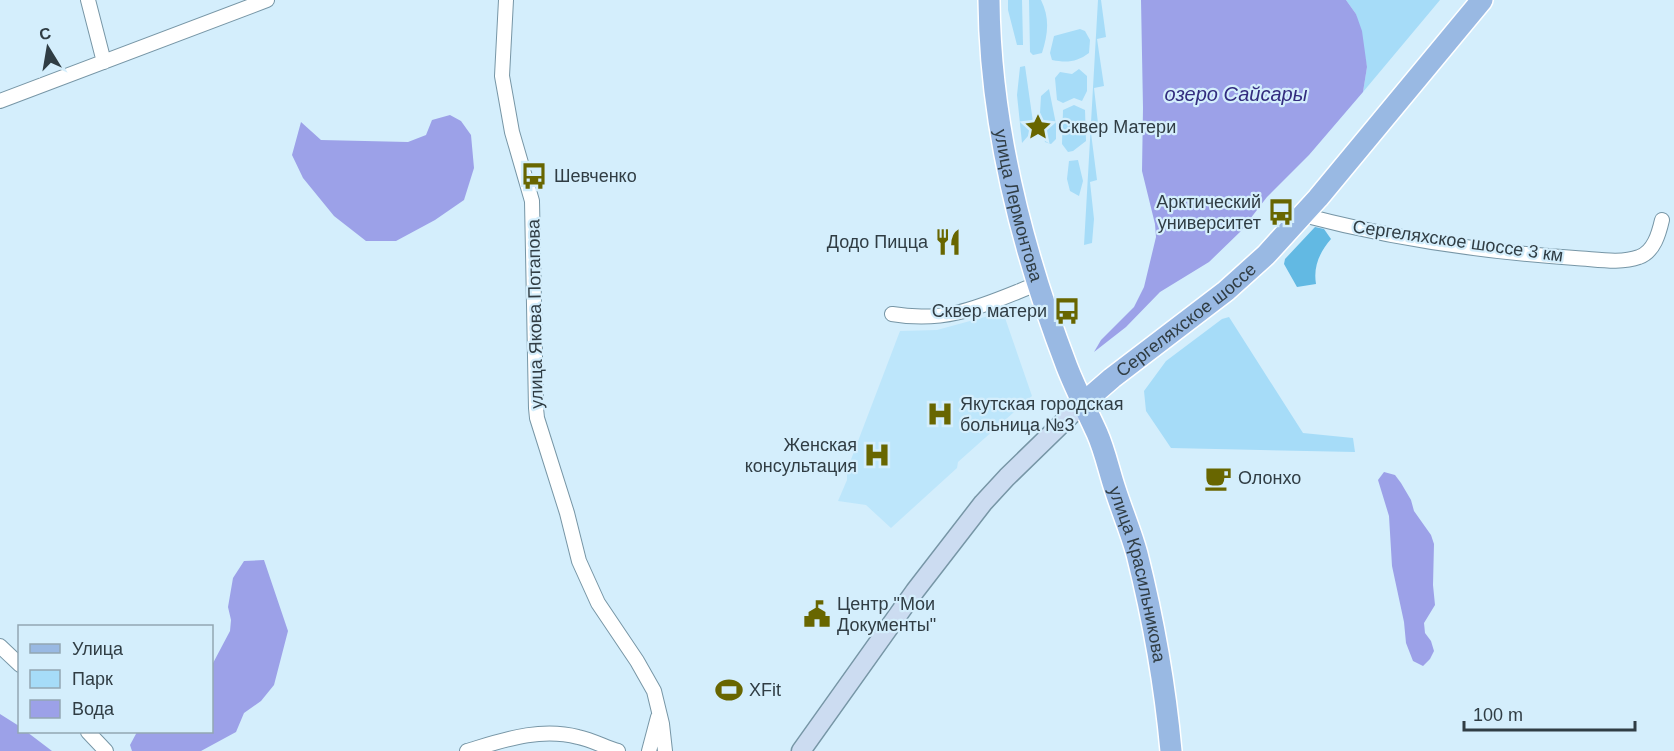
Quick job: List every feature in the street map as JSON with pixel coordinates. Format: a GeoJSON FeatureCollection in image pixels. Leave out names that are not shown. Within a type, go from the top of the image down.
{"type":"FeatureCollection","features":[{"type":"Feature","properties":{"kind":"main road","name":"улица Лермонтова"},"geometry":{"type":"LineString","coordinates":[[989,0],[989,27],[1006,164],[1024,243],[1036,284],[1082,404]]}},
{"type":"Feature","properties":{"kind":"main road","name":"Сергеляхское шоссе"},"geometry":{"type":"LineString","coordinates":[[801,751],[915,591],[983,503],[1082,404],[1112,378],[1226,291],[1266,255],[1303,215],[1482,0]]}},
{"type":"Feature","properties":{"kind":"main road","name":"улица Красильникова"},"geometry":{"type":"LineString","coordinates":[[1082,404],[1098,435],[1136,553],[1160,666],[1171,751]]}},
{"type":"Feature","properties":{"kind":"street"},"geometry":{"type":"LineString","coordinates":[[88,0],[104,62]]}},
{"type":"Feature","properties":{"kind":"street"},"geometry":{"type":"LineString","coordinates":[[0,101],[267,0]]}},
{"type":"Feature","properties":{"kind":"street","name":"улица Якова Потапова"},"geometry":{"type":"LineString","coordinates":[[506,0],[502,76],[512,132],[532,201],[537,418],[567,513],[579,561],[598,603],[654,691],[664,751]]}},
{"type":"Feature","properties":{"kind":"street","name":"Сергеляхское шоссе 3 км"},"geometry":{"type":"LineString","coordinates":[[1303,215],[1382,232],[1465,246],[1548,256],[1623,261],[1642,256],[1657,240],[1662,220]]}},
{"type":"Feature","properties":{"kind":"street"},"geometry":{"type":"LineString","coordinates":[[892,314],[915,318],[954,315],[1036,284]]}},
{"type":"Feature","properties":{"kind":"street"},"geometry":{"type":"LineString","coordinates":[[0,646],[18,663]]}},
{"type":"Feature","properties":{"kind":"street"},"geometry":{"type":"LineString","coordinates":[[649,751],[659,712]]}},
{"type":"Feature","properties":{"kind":"street"},"geometry":{"type":"LineString","coordinates":[[89,733],[106,751]]}},
{"type":"Feature","properties":{"kind":"street"},"geometry":{"type":"LineString","coordinates":[[467,751],[510,738],[538,733],[557,733],[580,737],[611,750]]}},
{"type":"Feature","properties":{"kind":"shaded area"},"geometry":{"type":"Polygon","coordinates":[[[1315,227],[1324,229],[1331,239],[1318,260],[1316,284],[1297,287],[1284,264],[1285,259],[1315,227]]]}},
{"type":"Feature","properties":{"kind":"shaded area","name":"Якутская городская больница №3"},"geometry":{"type":"Polygon","coordinates":[[[1003,312],[1032,396],[958,462],[957,468],[891,528],[866,505],[838,501],[847,480],[847,470],[900,331],[937,330],[1003,312]]]}},
{"type":"Feature","properties":{"kind":"green space"},"geometry":{"type":"Polygon","coordinates":[[[1008,0],[1022,0],[1023,45],[1017,45],[1008,10],[1008,0]]]}},
{"type":"Feature","properties":{"kind":"green space"},"geometry":{"type":"Polygon","coordinates":[[[1029,0],[1041,0],[1047,20],[1047,33],[1042,53],[1033,55],[1030,52],[1029,0]]]}},
{"type":"Feature","properties":{"kind":"green space"},"geometry":{"type":"Polygon","coordinates":[[[1098,0],[1101,0],[1106,37],[1097,39],[1104,86],[1094,88],[1099,132],[1091,133],[1097,180],[1090,182],[1094,219],[1092,243],[1084,245],[1098,0]]]}},
{"type":"Feature","properties":{"kind":"green space"},"geometry":{"type":"Polygon","coordinates":[[[1346,0],[1440,0],[1363,92],[1367,67],[1356,14],[1346,0]]]}},
{"type":"Feature","properties":{"kind":"green space"},"geometry":{"type":"Polygon","coordinates":[[[1080,29],[1085,31],[1090,40],[1089,53],[1072,61],[1052,60],[1050,53],[1054,36],[1080,29]]]}},
{"type":"Feature","properties":{"kind":"green space"},"geometry":{"type":"Polygon","coordinates":[[[1025,66],[1034,129],[1022,143],[1017,95],[1020,67],[1025,66]]]}},
{"type":"Feature","properties":{"kind":"green space"},"geometry":{"type":"Polygon","coordinates":[[[1079,69],[1087,76],[1087,91],[1082,101],[1074,98],[1063,103],[1057,100],[1055,78],[1060,72],[1072,74],[1079,69]]]}},
{"type":"Feature","properties":{"kind":"green space"},"geometry":{"type":"Polygon","coordinates":[[[1049,89],[1056,124],[1056,139],[1051,144],[1045,142],[1040,113],[1041,96],[1049,89]]]}},
{"type":"Feature","properties":{"kind":"green space"},"geometry":{"type":"Polygon","coordinates":[[[1074,105],[1085,110],[1086,141],[1068,152],[1062,144],[1063,110],[1074,105]]]}},
{"type":"Feature","properties":{"kind":"green space"},"geometry":{"type":"Polygon","coordinates":[[[1078,160],[1083,181],[1079,196],[1070,191],[1067,179],[1069,161],[1078,160]]]}},
{"type":"Feature","properties":{"kind":"green space"},"geometry":{"type":"Polygon","coordinates":[[[1229,317],[1303,433],[1353,438],[1355,452],[1171,448],[1146,411],[1144,391],[1166,361],[1222,319],[1229,317]]]}},
{"type":"Feature","properties":{"kind":"water","name":"озеро Сайсары"},"geometry":{"type":"Polygon","coordinates":[[[1141,0],[1346,0],[1356,14],[1362,31],[1367,67],[1363,92],[1309,155],[1267,197],[1240,232],[1209,262],[1160,292],[1126,327],[1094,352],[1101,340],[1134,307],[1144,287],[1156,237],[1142,171],[1141,0]]]}},
{"type":"Feature","properties":{"kind":"water"},"geometry":{"type":"Polygon","coordinates":[[[450,115],[461,121],[471,135],[474,168],[464,200],[435,220],[396,241],[366,241],[334,216],[303,178],[292,155],[301,122],[321,140],[408,142],[426,135],[432,120],[450,115]]]}},
{"type":"Feature","properties":{"kind":"water"},"geometry":{"type":"Polygon","coordinates":[[[1384,472],[1395,475],[1401,483],[1411,500],[1414,511],[1431,535],[1434,544],[1435,605],[1424,623],[1425,633],[1434,651],[1423,666],[1413,661],[1406,643],[1392,566],[1389,516],[1378,480],[1384,472]]]}},
{"type":"Feature","properties":{"kind":"water"},"geometry":{"type":"Polygon","coordinates":[[[264,560],[288,631],[274,685],[261,701],[244,713],[236,732],[201,751],[132,751],[130,745],[136,733],[213,733],[213,663],[230,631],[231,620],[228,607],[233,578],[244,561],[264,560]]]}},
{"type":"Feature","properties":{"kind":"water"},"geometry":{"type":"Polygon","coordinates":[[[0,714],[18,725],[18,733],[28,733],[52,751],[0,751],[0,714]]]}},
{"type":"Feature","properties":{"kind":"place","name":"Сквер Матери"},"geometry":{"type":"Point","coordinates":[1038,127]}},
{"type":"Feature","properties":{"kind":"place","name":"Шевченко"},"geometry":{"type":"Point","coordinates":[534,176]}},
{"type":"Feature","properties":{"kind":"place","name":"Арктический университет"},"geometry":{"type":"Point","coordinates":[1281,212]}},
{"type":"Feature","properties":{"kind":"place","name":"Додо Пицца"},"geometry":{"type":"Point","coordinates":[948,242]}},
{"type":"Feature","properties":{"kind":"place","name":"Сквер матери"},"geometry":{"type":"Point","coordinates":[1067,311]}},
{"type":"Feature","properties":{"kind":"place","name":"Якутская городская больница №3"},"geometry":{"type":"Point","coordinates":[940,414]}},
{"type":"Feature","properties":{"kind":"place","name":"Женская консультация"},"geometry":{"type":"Point","coordinates":[877,455]}},
{"type":"Feature","properties":{"kind":"place","name":"Олонхо"},"geometry":{"type":"Point","coordinates":[1218,478]}},
{"type":"Feature","properties":{"kind":"place","name":"Центр \"Мои Документы\""},"geometry":{"type":"Point","coordinates":[817,614]}},
{"type":"Feature","properties":{"kind":"place","name":"XFit"},"geometry":{"type":"Point","coordinates":[729,690]}}]}
